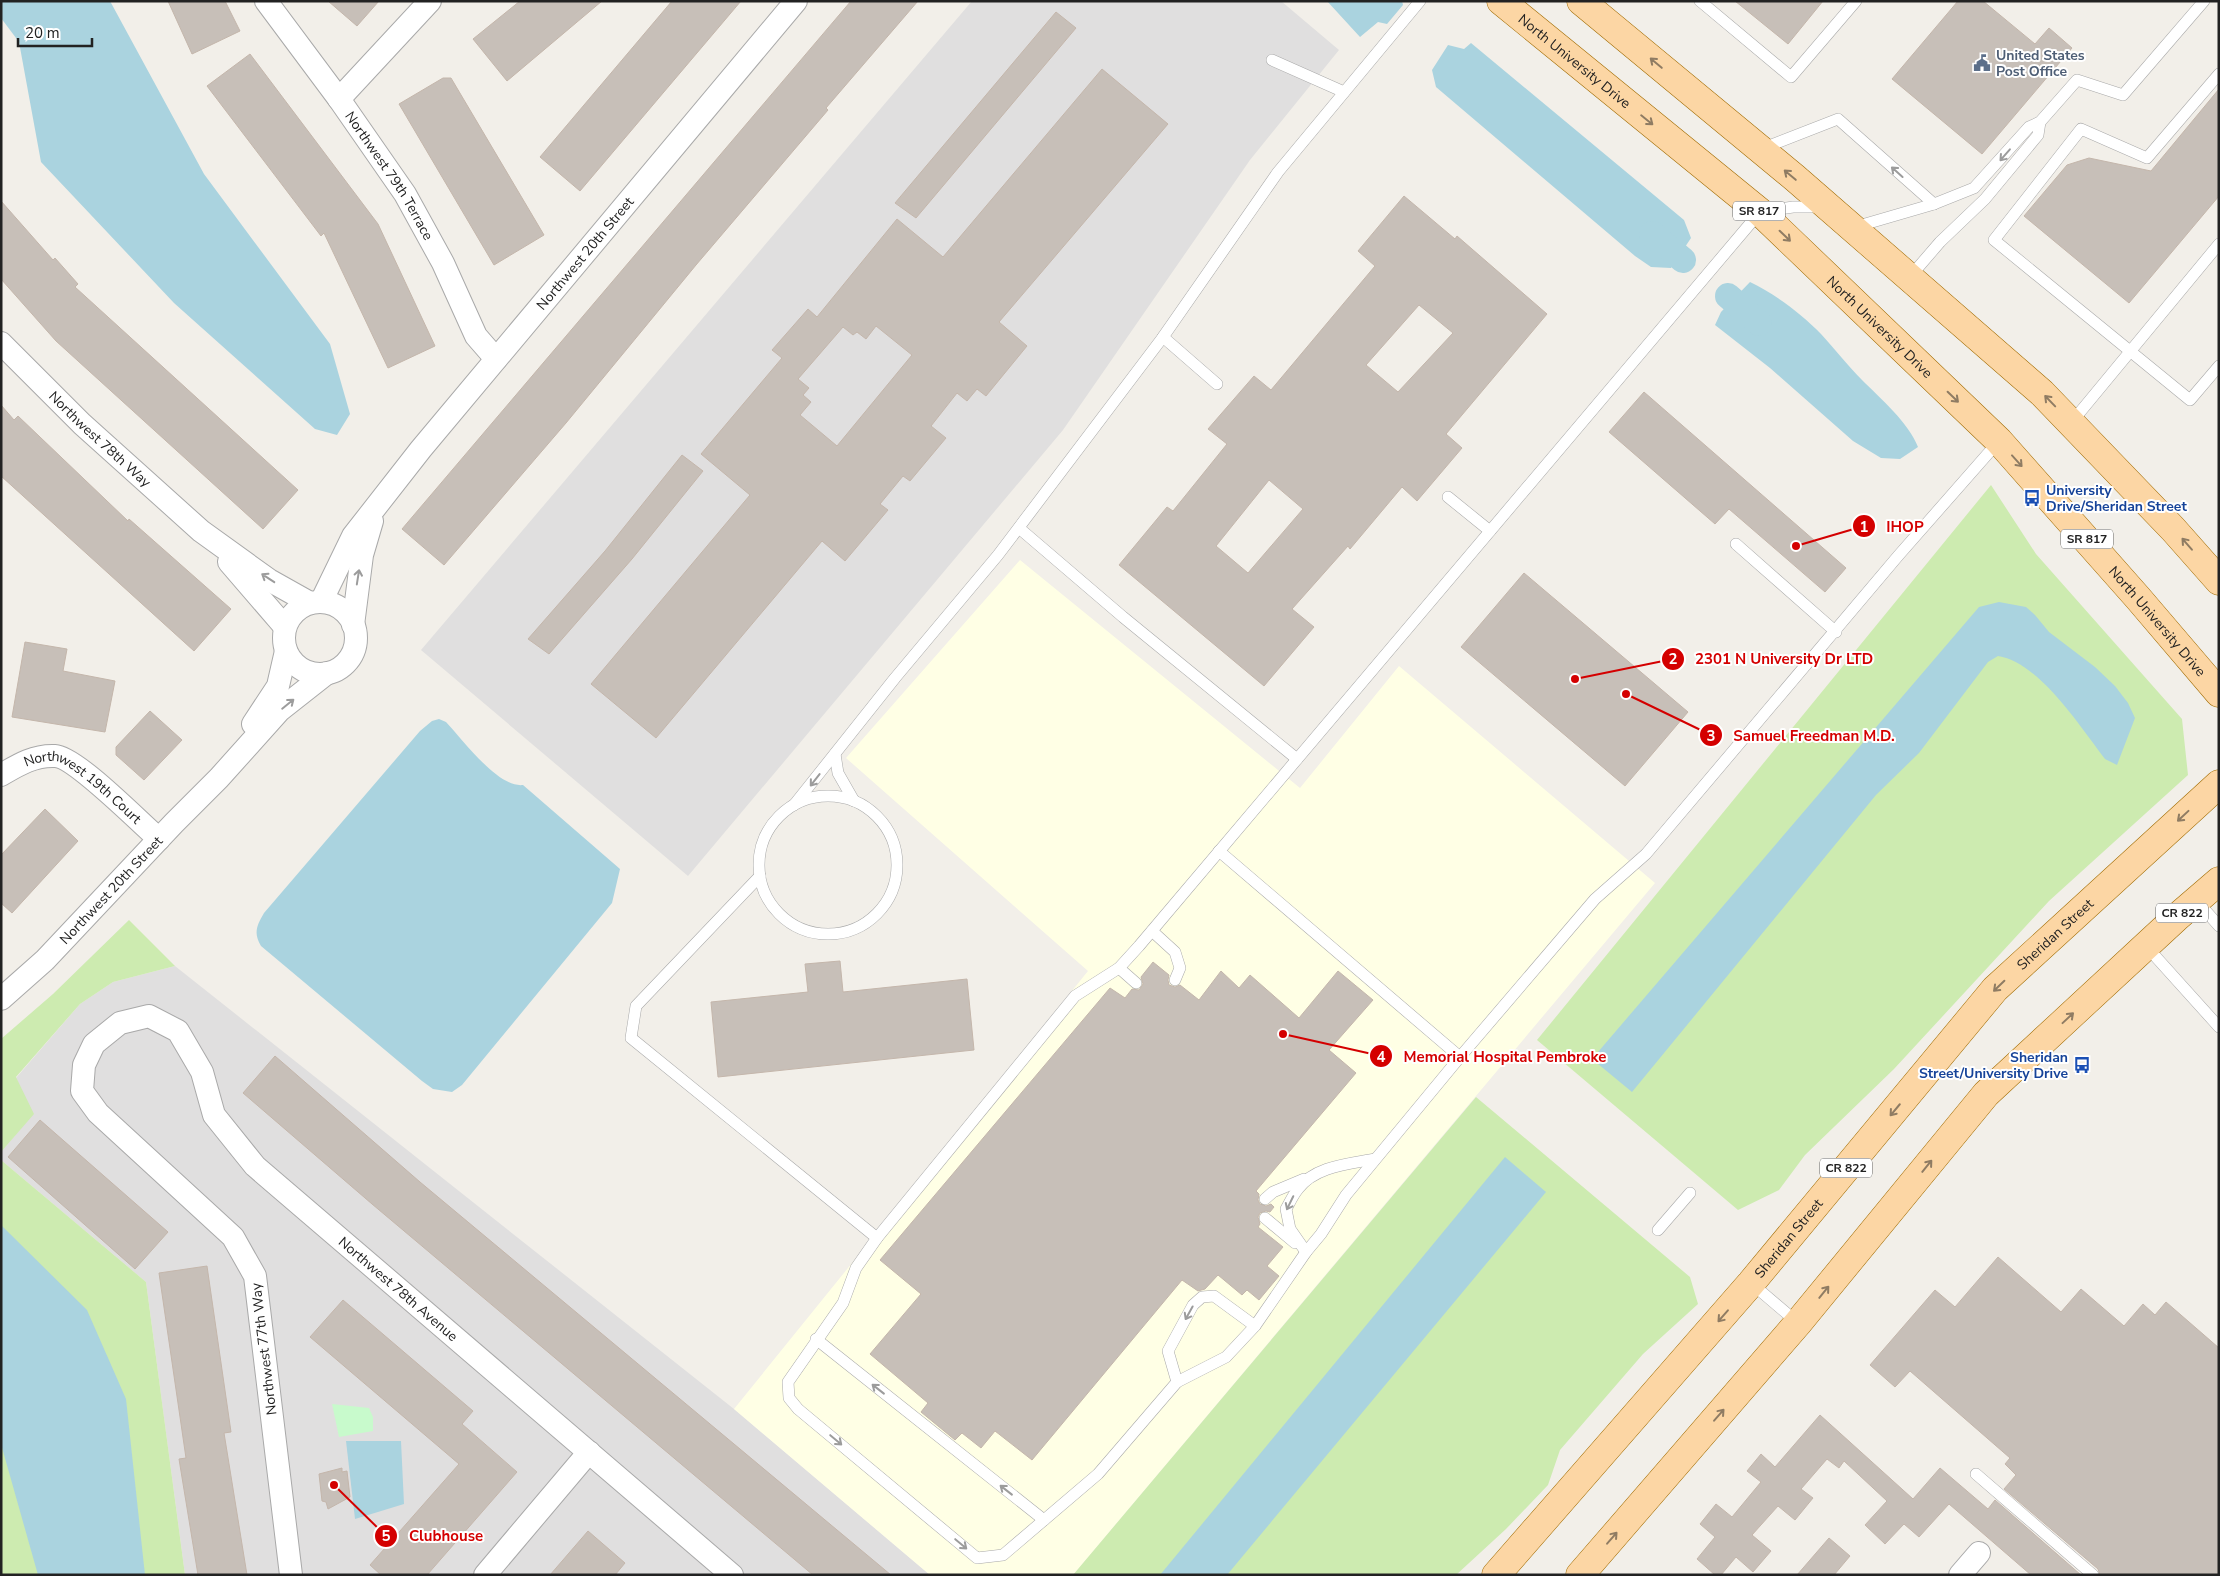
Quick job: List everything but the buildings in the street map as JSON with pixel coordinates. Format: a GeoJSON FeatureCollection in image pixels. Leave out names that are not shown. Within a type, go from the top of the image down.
{"type":"FeatureCollection","features":[{"type":"Feature","properties":{"kind":"main road","name":"North University Drive"},"geometry":{"type":"LineString","coordinates":[[1501,1],[1760,212],[1999,441],[2219,693]]}},
{"type":"Feature","properties":{"kind":"main road"},"geometry":{"type":"LineString","coordinates":[[1581,1],[1760,149],[2042,393],[2173,529],[2219,581]]}},
{"type":"Feature","properties":{"kind":"main road","name":"Sheridan Street"},"geometry":{"type":"LineString","coordinates":[[1496,1575],[1751,1283],[1995,989],[2219,784]]}},
{"type":"Feature","properties":{"kind":"main road","name":"CR 822"},"geometry":{"type":"LineString","coordinates":[[1580,1575],[1798,1323],[1986,1094],[2219,881]]}},
{"type":"Feature","properties":{"kind":"street","name":"Northwest 79th Terrace"},"geometry":{"type":"LineString","coordinates":[[266,1],[339,99],[405,194],[443,263],[476,336],[496,359]]}},
{"type":"Feature","properties":{"kind":"street"},"geometry":{"type":"LineString","coordinates":[[339,99],[430,1]]}},
{"type":"Feature","properties":{"kind":"street","name":"Northwest 20th Street"},"geometry":{"type":"LineString","coordinates":[[315,602],[353,536],[421,448],[796,1]]}},
{"type":"Feature","properties":{"kind":"street","name":"Northwest 78th Way"},"geometry":{"type":"LineString","coordinates":[[1,343],[82,424],[201,531],[269,580],[315,602]]}},
{"type":"Feature","properties":{"kind":"street","name":"Northwest 20th Street"},"geometry":{"type":"LineString","coordinates":[[353,625],[362,555],[376,508]]}},
{"type":"Feature","properties":{"kind":"street","name":"Northwest 78th Way"},"geometry":{"type":"LineString","coordinates":[[201,531],[285,627]]}},
{"type":"Feature","properties":{"kind":"street"},"geometry":{"type":"LineString","coordinates":[[315,602],[332,604],[342,609],[350,617],[353,625],[356,638],[348,660],[339,668],[327,673],[314,674],[303,670],[293,662],[286,652],[285,627],[291,616],[299,608],[315,602]]}},
{"type":"Feature","properties":{"kind":"street","name":"Northwest 20th Street"},"geometry":{"type":"LineString","coordinates":[[219,778],[278,686],[286,652]]}},
{"type":"Feature","properties":{"kind":"street","name":"Northwest 20th Street"},"geometry":{"type":"LineString","coordinates":[[1,999],[45,960],[158,839],[219,778],[280,710],[327,673]]}},
{"type":"Feature","properties":{"kind":"street","name":"Northwest 19th Court"},"geometry":{"type":"LineString","coordinates":[[1,775],[27,760],[56,756],[73,764],[158,839]]}},
{"type":"Feature","properties":{"kind":"street","name":"Northwest 78th Avenue"},"geometry":{"type":"LineString","coordinates":[[94,1044],[120,1023],[149,1016],[178,1032],[202,1072],[214,1115],[255,1166],[732,1575]]}},
{"type":"Feature","properties":{"kind":"street","name":"Northwest 77th Way"},"geometry":{"type":"LineString","coordinates":[[94,1044],[84,1065],[82,1091],[98,1113],[233,1237],[255,1276],[291,1575]]}},
{"type":"Feature","properties":{"kind":"street"},"geometry":{"type":"LineString","coordinates":[[485,1575],[589,1452]]}},
{"type":"Feature","properties":{"kind":"street"},"geometry":{"type":"LineString","coordinates":[[1960,1575],[1979,1553]]}},
{"type":"Feature","properties":{"kind":"lane"},"geometry":{"type":"LineString","coordinates":[[794,805],[818,797],[836,797],[854,801],[870,810],[883,824],[893,840],[897,856],[897,874],[892,890],[881,910],[864,925],[843,933],[820,934],[799,928],[780,916],[767,898],[760,876],[760,854],[768,832],[782,814],[794,805],[895,678],[1019,528],[1163,338],[1278,172],[1420,1]]}},
{"type":"Feature","properties":{"kind":"lane"},"geometry":{"type":"LineString","coordinates":[[1700,1],[1791,77],[1856,1]]}},
{"type":"Feature","properties":{"kind":"lane"},"geometry":{"type":"LineString","coordinates":[[1852,228],[1934,204],[1974,188],[2029,127],[2040,122],[2077,80],[2122,95],[2204,1]]}},
{"type":"Feature","properties":{"kind":"lane"},"geometry":{"type":"LineString","coordinates":[[1272,60],[1344,92]]}},
{"type":"Feature","properties":{"kind":"lane"},"geometry":{"type":"LineString","coordinates":[[2219,74],[2147,158],[2081,129],[1994,240],[2190,400],[2219,366]]}},
{"type":"Feature","properties":{"kind":"lane"},"geometry":{"type":"LineString","coordinates":[[1760,149],[1838,119],[1934,204]]}},
{"type":"Feature","properties":{"kind":"lane"},"geometry":{"type":"LineString","coordinates":[[1909,278],[1940,242],[1991,192],[2038,135],[2040,122]]}},
{"type":"Feature","properties":{"kind":"lane"},"geometry":{"type":"LineString","coordinates":[[1827,206],[1792,207],[1760,212],[1152,931],[1119,968],[1075,996],[877,1238],[856,1268],[843,1303],[816,1339],[788,1382],[788,1398],[798,1409],[977,1558],[1002,1555],[1098,1474],[1177,1382],[1226,1357],[1255,1326],[1346,1196],[1460,1057],[1595,899],[1646,854],[1836,632],[1898,556],[1999,441]]}},
{"type":"Feature","properties":{"kind":"lane"},"geometry":{"type":"LineString","coordinates":[[2071,423],[2219,244]]}},
{"type":"Feature","properties":{"kind":"lane"},"geometry":{"type":"LineString","coordinates":[[1163,338],[1217,384]]}},
{"type":"Feature","properties":{"kind":"lane"},"geometry":{"type":"LineString","coordinates":[[1448,497],[1490,531]]}},
{"type":"Feature","properties":{"kind":"lane"},"geometry":{"type":"LineString","coordinates":[[1019,528],[1122,617],[1297,759]]}},
{"type":"Feature","properties":{"kind":"lane"},"geometry":{"type":"LineString","coordinates":[[1736,544],[1836,632]]}},
{"type":"Feature","properties":{"kind":"lane"},"geometry":{"type":"LineString","coordinates":[[835,754],[838,774],[854,801]]}},
{"type":"Feature","properties":{"kind":"lane"},"geometry":{"type":"LineString","coordinates":[[1219,851],[1460,1057]]}},
{"type":"Feature","properties":{"kind":"lane"},"geometry":{"type":"LineString","coordinates":[[760,876],[636,1006],[631,1038],[877,1238]]}},
{"type":"Feature","properties":{"kind":"lane"},"geometry":{"type":"LineString","coordinates":[[2196,900],[2219,926]]}},
{"type":"Feature","properties":{"kind":"lane"},"geometry":{"type":"LineString","coordinates":[[1152,931],[1176,952],[1180,968],[1175,980]]}},
{"type":"Feature","properties":{"kind":"lane"},"geometry":{"type":"LineString","coordinates":[[2146,946],[2219,1027]]}},
{"type":"Feature","properties":{"kind":"lane"},"geometry":{"type":"LineString","coordinates":[[1119,968],[1136,983]]}},
{"type":"Feature","properties":{"kind":"lane"},"geometry":{"type":"LineString","coordinates":[[1265,1199],[1272,1192],[1328,1169],[1375,1159]]}},
{"type":"Feature","properties":{"kind":"lane"},"geometry":{"type":"LineString","coordinates":[[1306,1252],[1290,1228],[1286,1209],[1299,1188],[1313,1175]]}},
{"type":"Feature","properties":{"kind":"lane"},"geometry":{"type":"LineString","coordinates":[[1658,1230],[1690,1193]]}},
{"type":"Feature","properties":{"kind":"lane"},"geometry":{"type":"LineString","coordinates":[[1265,1218],[1306,1252]]}},
{"type":"Feature","properties":{"kind":"lane"},"geometry":{"type":"LineString","coordinates":[[1751,1283],[1798,1323]]}},
{"type":"Feature","properties":{"kind":"lane"},"geometry":{"type":"LineString","coordinates":[[1177,1382],[1168,1351],[1193,1305],[1202,1297],[1214,1296],[1255,1326]]}},
{"type":"Feature","properties":{"kind":"lane"},"geometry":{"type":"LineString","coordinates":[[816,1339],[1044,1520]]}},
{"type":"Feature","properties":{"kind":"lane"},"geometry":{"type":"LineString","coordinates":[[1976,1474],[2093,1575]]}},
{"type":"Feature","properties":{"kind":"shaded area"},"geometry":{"type":"Polygon","coordinates":[[[972,1],[1281,1],[1339,50],[1250,160],[1063,430],[688,876],[421,650],[972,1]]]}},
{"type":"Feature","properties":{"kind":"shaded area"},"geometry":{"type":"Polygon","coordinates":[[[1020,560],[1300,788],[1399,666],[1655,883],[1073,1575],[930,1575],[734,1409],[1088,971],[846,758],[1020,560]]]}},
{"type":"Feature","properties":{"kind":"shaded area"},"geometry":{"type":"Polygon","coordinates":[[[175,966],[734,1409],[930,1575],[185,1575],[146,1282],[1,1160],[1,1152],[33,1114],[16,1078],[80,1004],[113,982],[175,966]]]}},
{"type":"Feature","properties":{"kind":"green space"},"geometry":{"type":"Polygon","coordinates":[[[1991,485],[2036,554],[2182,719],[2188,775],[2049,901],[1894,1069],[1805,1155],[1779,1190],[1738,1210],[1537,1040],[1991,485]]]}},
{"type":"Feature","properties":{"kind":"green space"},"geometry":{"type":"Polygon","coordinates":[[[129,920],[175,966],[113,982],[80,1004],[16,1077],[34,1114],[1,1152],[1,1039],[53,994],[129,920]]]}},
{"type":"Feature","properties":{"kind":"green space"},"geometry":{"type":"Polygon","coordinates":[[[1476,1097],[1690,1277],[1698,1304],[1643,1354],[1560,1450],[1548,1485],[1506,1529],[1456,1575],[1073,1575],[1476,1097]]]}},
{"type":"Feature","properties":{"kind":"green space"},"geometry":{"type":"Polygon","coordinates":[[[1,1160],[146,1282],[185,1575],[1,1575],[1,1160]]]}},
{"type":"Feature","properties":{"kind":"green space"},"geometry":{"type":"Polygon","coordinates":[[[332,1404],[369,1408],[373,1417],[373,1431],[339,1437],[332,1404]]]}},
{"type":"Feature","properties":{"kind":"water"},"geometry":{"type":"Polygon","coordinates":[[[1,1],[110,1],[204,174],[330,344],[350,414],[337,435],[315,429],[174,303],[41,162],[19,42],[1,18],[1,1]]]}},
{"type":"Feature","properties":{"kind":"water"},"geometry":{"type":"Polygon","coordinates":[[[1327,1],[1402,1],[1403,5],[1387,24],[1378,22],[1360,37],[1327,1]]]}},
{"type":"Feature","properties":{"kind":"water"},"geometry":{"type":"Polygon","coordinates":[[[1471,43],[1684,220],[1691,238],[1671,268],[1651,267],[1635,256],[1436,87],[1432,70],[1448,45],[1464,49],[1471,43]]]}},
{"type":"Feature","properties":{"kind":"water"},"geometry":{"type":"Polygon","coordinates":[[[1750,282],[1778,298],[1814,327],[1901,420],[1918,447],[1900,459],[1881,458],[1853,441],[1770,368],[1715,325],[1721,312],[1750,282]]]}},
{"type":"Feature","properties":{"kind":"water"},"geometry":{"type":"Polygon","coordinates":[[[1999,602],[2026,607],[2049,632],[2095,667],[2115,686],[2128,703],[2135,718],[2117,765],[2105,759],[2058,698],[2029,670],[2013,661],[1998,656],[1988,662],[1919,753],[1876,795],[1632,1092],[1592,1059],[1979,607],[1999,602]]]}},
{"type":"Feature","properties":{"kind":"water"},"geometry":{"type":"Polygon","coordinates":[[[439,719],[446,722],[471,751],[492,771],[513,784],[523,785],[620,869],[612,903],[462,1085],[452,1092],[433,1089],[422,1081],[261,946],[257,937],[258,925],[264,913],[420,731],[432,721],[439,719]]]}},
{"type":"Feature","properties":{"kind":"water"},"geometry":{"type":"Polygon","coordinates":[[[1505,1157],[1546,1192],[1227,1575],[1160,1575],[1505,1157]]]}},
{"type":"Feature","properties":{"kind":"water"},"geometry":{"type":"Polygon","coordinates":[[[1,1225],[87,1310],[126,1399],[145,1575],[38,1575],[1,1444],[1,1225]]]}},
{"type":"Feature","properties":{"kind":"water"},"geometry":{"type":"Polygon","coordinates":[[[346,1441],[401,1441],[404,1504],[355,1519],[346,1441]]]}},
{"type":"Feature","properties":{"kind":"waterway"},"geometry":{"type":"LineString","coordinates":[[1652,234],[1683,260]]}},
{"type":"Feature","properties":{"kind":"waterway"},"geometry":{"type":"LineString","coordinates":[[1728,296],[1759,323]]}},
{"type":"Feature","properties":{"kind":"place","name":"United States Post Office"},"geometry":{"type":"Point","coordinates":[1982,63]}},
{"type":"Feature","properties":{"kind":"place","name":"University Drive/Sheridan Street"},"geometry":{"type":"Point","coordinates":[2032,498]}},
{"type":"Feature","properties":{"kind":"place","name":"IHOP"},"geometry":{"type":"Point","coordinates":[1796,546]}},
{"type":"Feature","properties":{"kind":"place","name":"2301 N University Dr LTD"},"geometry":{"type":"Point","coordinates":[1575,679]}},
{"type":"Feature","properties":{"kind":"place","name":"Samuel Freedman M.D."},"geometry":{"type":"Point","coordinates":[1626,694]}},
{"type":"Feature","properties":{"kind":"place","name":"Memorial Hospital Pembroke"},"geometry":{"type":"Point","coordinates":[1283,1034]}},
{"type":"Feature","properties":{"kind":"place","name":"Sheridan Street/University Drive"},"geometry":{"type":"Point","coordinates":[2082,1065]}},
{"type":"Feature","properties":{"kind":"place","name":"Clubhouse"},"geometry":{"type":"Point","coordinates":[334,1485]}}]}
